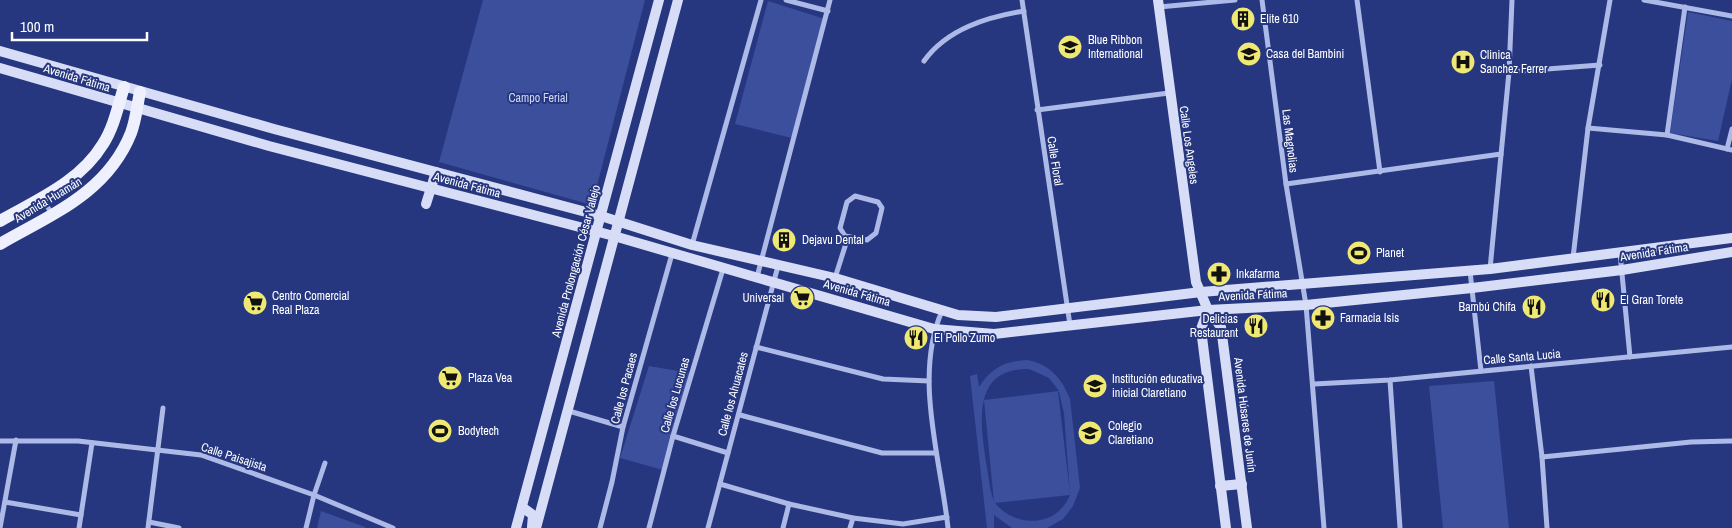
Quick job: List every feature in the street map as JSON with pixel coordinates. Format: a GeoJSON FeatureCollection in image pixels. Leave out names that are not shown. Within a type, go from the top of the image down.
{"type":"FeatureCollection","features":[{"type":"Feature","properties":{"kind":"main road","name":"Avenida Prolongación César Vallejo"},"geometry":{"type":"LineString","coordinates":[[516,528],[659,0]]}},
{"type":"Feature","properties":{"kind":"main road"},"geometry":{"type":"LineString","coordinates":[[536,528],[678,0]]}},
{"type":"Feature","properties":{"kind":"main road","name":"Calle Los Angeles"},"geometry":{"type":"LineString","coordinates":[[1159,4],[1169,93],[1196,282],[1201,292]]}},
{"type":"Feature","properties":{"kind":"main road","name":"Avenida Fátima"},"geometry":{"type":"LineString","coordinates":[[0,52],[274,129],[601,216],[692,245],[835,278],[958,315],[996,317],[1069,310],[1201,292],[1490,269],[1732,238]]}},
{"type":"Feature","properties":{"kind":"main road"},"geometry":{"type":"LineString","coordinates":[[30,77],[35,61]]}},
{"type":"Feature","properties":{"kind":"main road","name":"Avenida Fátima"},"geometry":{"type":"LineString","coordinates":[[0,68],[269,146],[614,236],[934,329],[994,334],[1208,310],[1306,306],[1622,270],[1732,252]]}},
{"type":"Feature","properties":{"kind":"main road","name":"Avenida Huamán"},"geometry":{"type":"LineString","coordinates":[[0,221],[76,176],[90,162],[104,144],[124,87]]}},
{"type":"Feature","properties":{"kind":"main road","name":"Avenida Huamán"},"geometry":{"type":"LineString","coordinates":[[0,244],[90,191],[107,175],[132,132],[140,92]]}},
{"type":"Feature","properties":{"kind":"main road"},"geometry":{"type":"LineString","coordinates":[[269,146],[274,129]]}},
{"type":"Feature","properties":{"kind":"main road"},"geometry":{"type":"LineString","coordinates":[[426,204],[436,172]]}},
{"type":"Feature","properties":{"kind":"main road"},"geometry":{"type":"LineString","coordinates":[[583,283],[590,280],[597,282],[600,288]]}},
{"type":"Feature","properties":{"kind":"main road","name":"Avenida Húsares de Junín"},"geometry":{"type":"LineString","coordinates":[[1201,292],[1208,310],[1221,326],[1247,528]]}},
{"type":"Feature","properties":{"kind":"main road"},"geometry":{"type":"LineString","coordinates":[[1208,310],[1201,329],[1226,528]]}},
{"type":"Feature","properties":{"kind":"main road"},"geometry":{"type":"LineString","coordinates":[[530,479],[536,490],[548,487]]}},
{"type":"Feature","properties":{"kind":"main road"},"geometry":{"type":"LineString","coordinates":[[1220,486],[1242,484]]}},
{"type":"Feature","properties":{"kind":"main road"},"geometry":{"type":"LineString","coordinates":[[522,507],[533,515],[531,528]]}},
{"type":"Feature","properties":{"kind":"street"},"geometry":{"type":"LineString","coordinates":[[692,245],[761,0]]}},
{"type":"Feature","properties":{"kind":"street"},"geometry":{"type":"LineString","coordinates":[[786,0],[828,10]]}},
{"type":"Feature","properties":{"kind":"street"},"geometry":{"type":"LineString","coordinates":[[757,277],[830,0]]}},
{"type":"Feature","properties":{"kind":"street","name":"Calle Floral"},"geometry":{"type":"LineString","coordinates":[[1022,0],[1070,325]]}},
{"type":"Feature","properties":{"kind":"street"},"geometry":{"type":"LineString","coordinates":[[1159,4],[1235,0]]}},
{"type":"Feature","properties":{"kind":"street","name":"Las Magnolias"},"geometry":{"type":"LineString","coordinates":[[1262,0],[1286,184],[1301,285],[1306,306],[1314,384],[1324,528]]}},
{"type":"Feature","properties":{"kind":"street"},"geometry":{"type":"LineString","coordinates":[[1357,0],[1380,172]]}},
{"type":"Feature","properties":{"kind":"street"},"geometry":{"type":"LineString","coordinates":[[1490,269],[1509,72],[1512,0]]}},
{"type":"Feature","properties":{"kind":"street"},"geometry":{"type":"LineString","coordinates":[[1573,258],[1588,128],[1610,0]]}},
{"type":"Feature","properties":{"kind":"street"},"geometry":{"type":"LineString","coordinates":[[1644,0],[1732,16]]}},
{"type":"Feature","properties":{"kind":"street"},"geometry":{"type":"LineString","coordinates":[[1668,135],[1685,8]]}},
{"type":"Feature","properties":{"kind":"street"},"geometry":{"type":"LineString","coordinates":[[924,61],[936,46],[947,37],[990,18],[1024,11]]}},
{"type":"Feature","properties":{"kind":"street"},"geometry":{"type":"LineString","coordinates":[[1509,72],[1600,65]]}},
{"type":"Feature","properties":{"kind":"street"},"geometry":{"type":"LineString","coordinates":[[1037,110],[1169,93]]}},
{"type":"Feature","properties":{"kind":"street"},"geometry":{"type":"LineString","coordinates":[[1588,128],[1668,135],[1730,150],[1732,129]]}},
{"type":"Feature","properties":{"kind":"street"},"geometry":{"type":"LineString","coordinates":[[1286,184],[1501,154]]}},
{"type":"Feature","properties":{"kind":"street"},"geometry":{"type":"LineString","coordinates":[[41,197],[52,215]]}},
{"type":"Feature","properties":{"kind":"street"},"geometry":{"type":"LineString","coordinates":[[860,197],[880,205],[882,214],[873,237],[864,241],[848,237],[842,232],[840,226],[850,199],[860,197]]}},
{"type":"Feature","properties":{"kind":"street"},"geometry":{"type":"LineString","coordinates":[[835,278],[848,237]]}},
{"type":"Feature","properties":{"kind":"street"},"geometry":{"type":"LineString","coordinates":[[1620,252],[1630,357]]}},
{"type":"Feature","properties":{"kind":"street","name":"Calle los Pacaes"},"geometry":{"type":"LineString","coordinates":[[600,528],[623,427],[672,254]]}},
{"type":"Feature","properties":{"kind":"street","name":"Calle los Ahuacates"},"geometry":{"type":"LineString","coordinates":[[708,528],[740,415],[778,266]]}},
{"type":"Feature","properties":{"kind":"street","name":"Calle los Lucunas"},"geometry":{"type":"LineString","coordinates":[[649,528],[723,269]]}},
{"type":"Feature","properties":{"kind":"street"},"geometry":{"type":"LineString","coordinates":[[1470,270],[1481,371]]}},
{"type":"Feature","properties":{"kind":"street"},"geometry":{"type":"LineString","coordinates":[[942,311],[934,329],[929,381],[936,453],[948,528]]}},
{"type":"Feature","properties":{"kind":"street"},"geometry":{"type":"LineString","coordinates":[[756,347],[883,380],[929,381]]}},
{"type":"Feature","properties":{"kind":"street","name":"Calle Santa Lucia"},"geometry":{"type":"LineString","coordinates":[[1314,384],[1390,380],[1732,348]]}},
{"type":"Feature","properties":{"kind":"street"},"geometry":{"type":"LineString","coordinates":[[1531,366],[1542,457],[1547,528]]}},
{"type":"Feature","properties":{"kind":"street"},"geometry":{"type":"LineString","coordinates":[[1390,380],[1400,528]]}},
{"type":"Feature","properties":{"kind":"street"},"geometry":{"type":"LineString","coordinates":[[148,528],[163,408]]}},
{"type":"Feature","properties":{"kind":"street"},"geometry":{"type":"LineString","coordinates":[[569,410],[623,427]]}},
{"type":"Feature","properties":{"kind":"street"},"geometry":{"type":"LineString","coordinates":[[740,415],[882,453],[936,453]]}},
{"type":"Feature","properties":{"kind":"street"},"geometry":{"type":"LineString","coordinates":[[674,436],[728,453]]}},
{"type":"Feature","properties":{"kind":"street"},"geometry":{"type":"LineString","coordinates":[[0,528],[16,440]]}},
{"type":"Feature","properties":{"kind":"street","name":"Calle Paisajista"},"geometry":{"type":"LineString","coordinates":[[0,442],[16,440],[92,443],[201,456],[314,495],[376,525],[393,528]]}},
{"type":"Feature","properties":{"kind":"street"},"geometry":{"type":"LineString","coordinates":[[1542,457],[1690,442],[1732,441]]}},
{"type":"Feature","properties":{"kind":"street"},"geometry":{"type":"LineString","coordinates":[[78,528],[92,443]]}},
{"type":"Feature","properties":{"kind":"street"},"geometry":{"type":"LineString","coordinates":[[306,528],[325,462]]}},
{"type":"Feature","properties":{"kind":"street"},"geometry":{"type":"LineString","coordinates":[[720,484],[790,504],[853,518],[903,524],[947,517]]}},
{"type":"Feature","properties":{"kind":"street"},"geometry":{"type":"LineString","coordinates":[[5,502],[81,515]]}},
{"type":"Feature","properties":{"kind":"street"},"geometry":{"type":"LineString","coordinates":[[783,528],[790,504]]}},
{"type":"Feature","properties":{"kind":"street"},"geometry":{"type":"LineString","coordinates":[[850,528],[853,518]]}},
{"type":"Feature","properties":{"kind":"street"},"geometry":{"type":"LineString","coordinates":[[149,522],[179,528]]}},
{"type":"Feature","properties":{"kind":"green space","name":"Campo Ferial"},"geometry":{"type":"Polygon","coordinates":[[[483,0],[645,0],[592,205],[439,162],[483,0]]]}},
{"type":"Feature","properties":{"kind":"green space"},"geometry":{"type":"Polygon","coordinates":[[[768,1],[825,19],[792,138],[735,124],[768,1]]]}},
{"type":"Feature","properties":{"kind":"green space"},"geometry":{"type":"Polygon","coordinates":[[[1688,12],[1732,21],[1732,79],[1718,141],[1670,133],[1688,12]]]}},
{"type":"Feature","properties":{"kind":"green space"},"geometry":{"type":"Polygon","coordinates":[[[1027,360],[1042,365],[1054,373],[1067,391],[1070,399],[1080,488],[1073,506],[1063,519],[1047,528],[1012,528],[994,515],[994,528],[987,528],[970,376],[977,374],[979,387],[988,375],[999,367],[1012,362],[1027,360]],[[1029,369],[1008,372],[994,381],[984,400],[1059,391],[1049,378],[1029,369]],[[1058,392],[1070,493],[1064,413],[1058,392]],[[984,402],[982,431],[984,451],[994,502],[984,402]],[[1070,495],[995,503],[1013,517],[1024,520],[1046,519],[1056,514],[1064,506],[1070,495]]]}},
{"type":"Feature","properties":{"kind":"green space"},"geometry":{"type":"Polygon","coordinates":[[[649,366],[690,373],[663,470],[620,458],[649,366]]]}},
{"type":"Feature","properties":{"kind":"green space"},"geometry":{"type":"Polygon","coordinates":[[[1494,381],[1509,528],[1443,528],[1429,386],[1494,381]]]}},
{"type":"Feature","properties":{"kind":"green space"},"geometry":{"type":"Polygon","coordinates":[[[321,511],[365,527],[365,528],[317,528],[321,511]]]}},
{"type":"Feature","properties":{"kind":"place","name":"Elite 610"},"geometry":{"type":"Point","coordinates":[1243,19]}},
{"type":"Feature","properties":{"kind":"place","name":"Blue Ribbon International"},"geometry":{"type":"Point","coordinates":[1070,47]}},
{"type":"Feature","properties":{"kind":"place","name":"Casa del Bambini"},"geometry":{"type":"Point","coordinates":[1249,54]}},
{"type":"Feature","properties":{"kind":"place","name":"Clinica Sanchez Ferrer"},"geometry":{"type":"Point","coordinates":[1463,62]}},
{"type":"Feature","properties":{"kind":"place","name":"Dejavu Dental"},"geometry":{"type":"Point","coordinates":[784,240]}},
{"type":"Feature","properties":{"kind":"place","name":"Planet"},"geometry":{"type":"Point","coordinates":[1359,253]}},
{"type":"Feature","properties":{"kind":"place","name":"Inkafarma"},"geometry":{"type":"Point","coordinates":[1219,274]}},
{"type":"Feature","properties":{"kind":"place","name":"Universal"},"geometry":{"type":"Point","coordinates":[802,298]}},
{"type":"Feature","properties":{"kind":"place","name":"El Gran Torete"},"geometry":{"type":"Point","coordinates":[1603,300]}},
{"type":"Feature","properties":{"kind":"place","name":"Centro Comercial Real Plaza"},"geometry":{"type":"Point","coordinates":[255,303]}},
{"type":"Feature","properties":{"kind":"place","name":"Bambú Chifa"},"geometry":{"type":"Point","coordinates":[1534,307]}},
{"type":"Feature","properties":{"kind":"place","name":"Farmacia Isis"},"geometry":{"type":"Point","coordinates":[1323,318]}},
{"type":"Feature","properties":{"kind":"place","name":"Delicias Restaurant"},"geometry":{"type":"Point","coordinates":[1256,326]}},
{"type":"Feature","properties":{"kind":"place","name":"El Pollo Zumo"},"geometry":{"type":"Point","coordinates":[916,338]}},
{"type":"Feature","properties":{"kind":"place","name":"Plaza Vea"},"geometry":{"type":"Point","coordinates":[450,378]}},
{"type":"Feature","properties":{"kind":"place","name":"Institución educativa inicial Claretiano"},"geometry":{"type":"Point","coordinates":[1095,386]}},
{"type":"Feature","properties":{"kind":"place","name":"Bodytech"},"geometry":{"type":"Point","coordinates":[440,431]}},
{"type":"Feature","properties":{"kind":"place","name":"Colegio Claretiano"},"geometry":{"type":"Point","coordinates":[1090,433]}}]}
